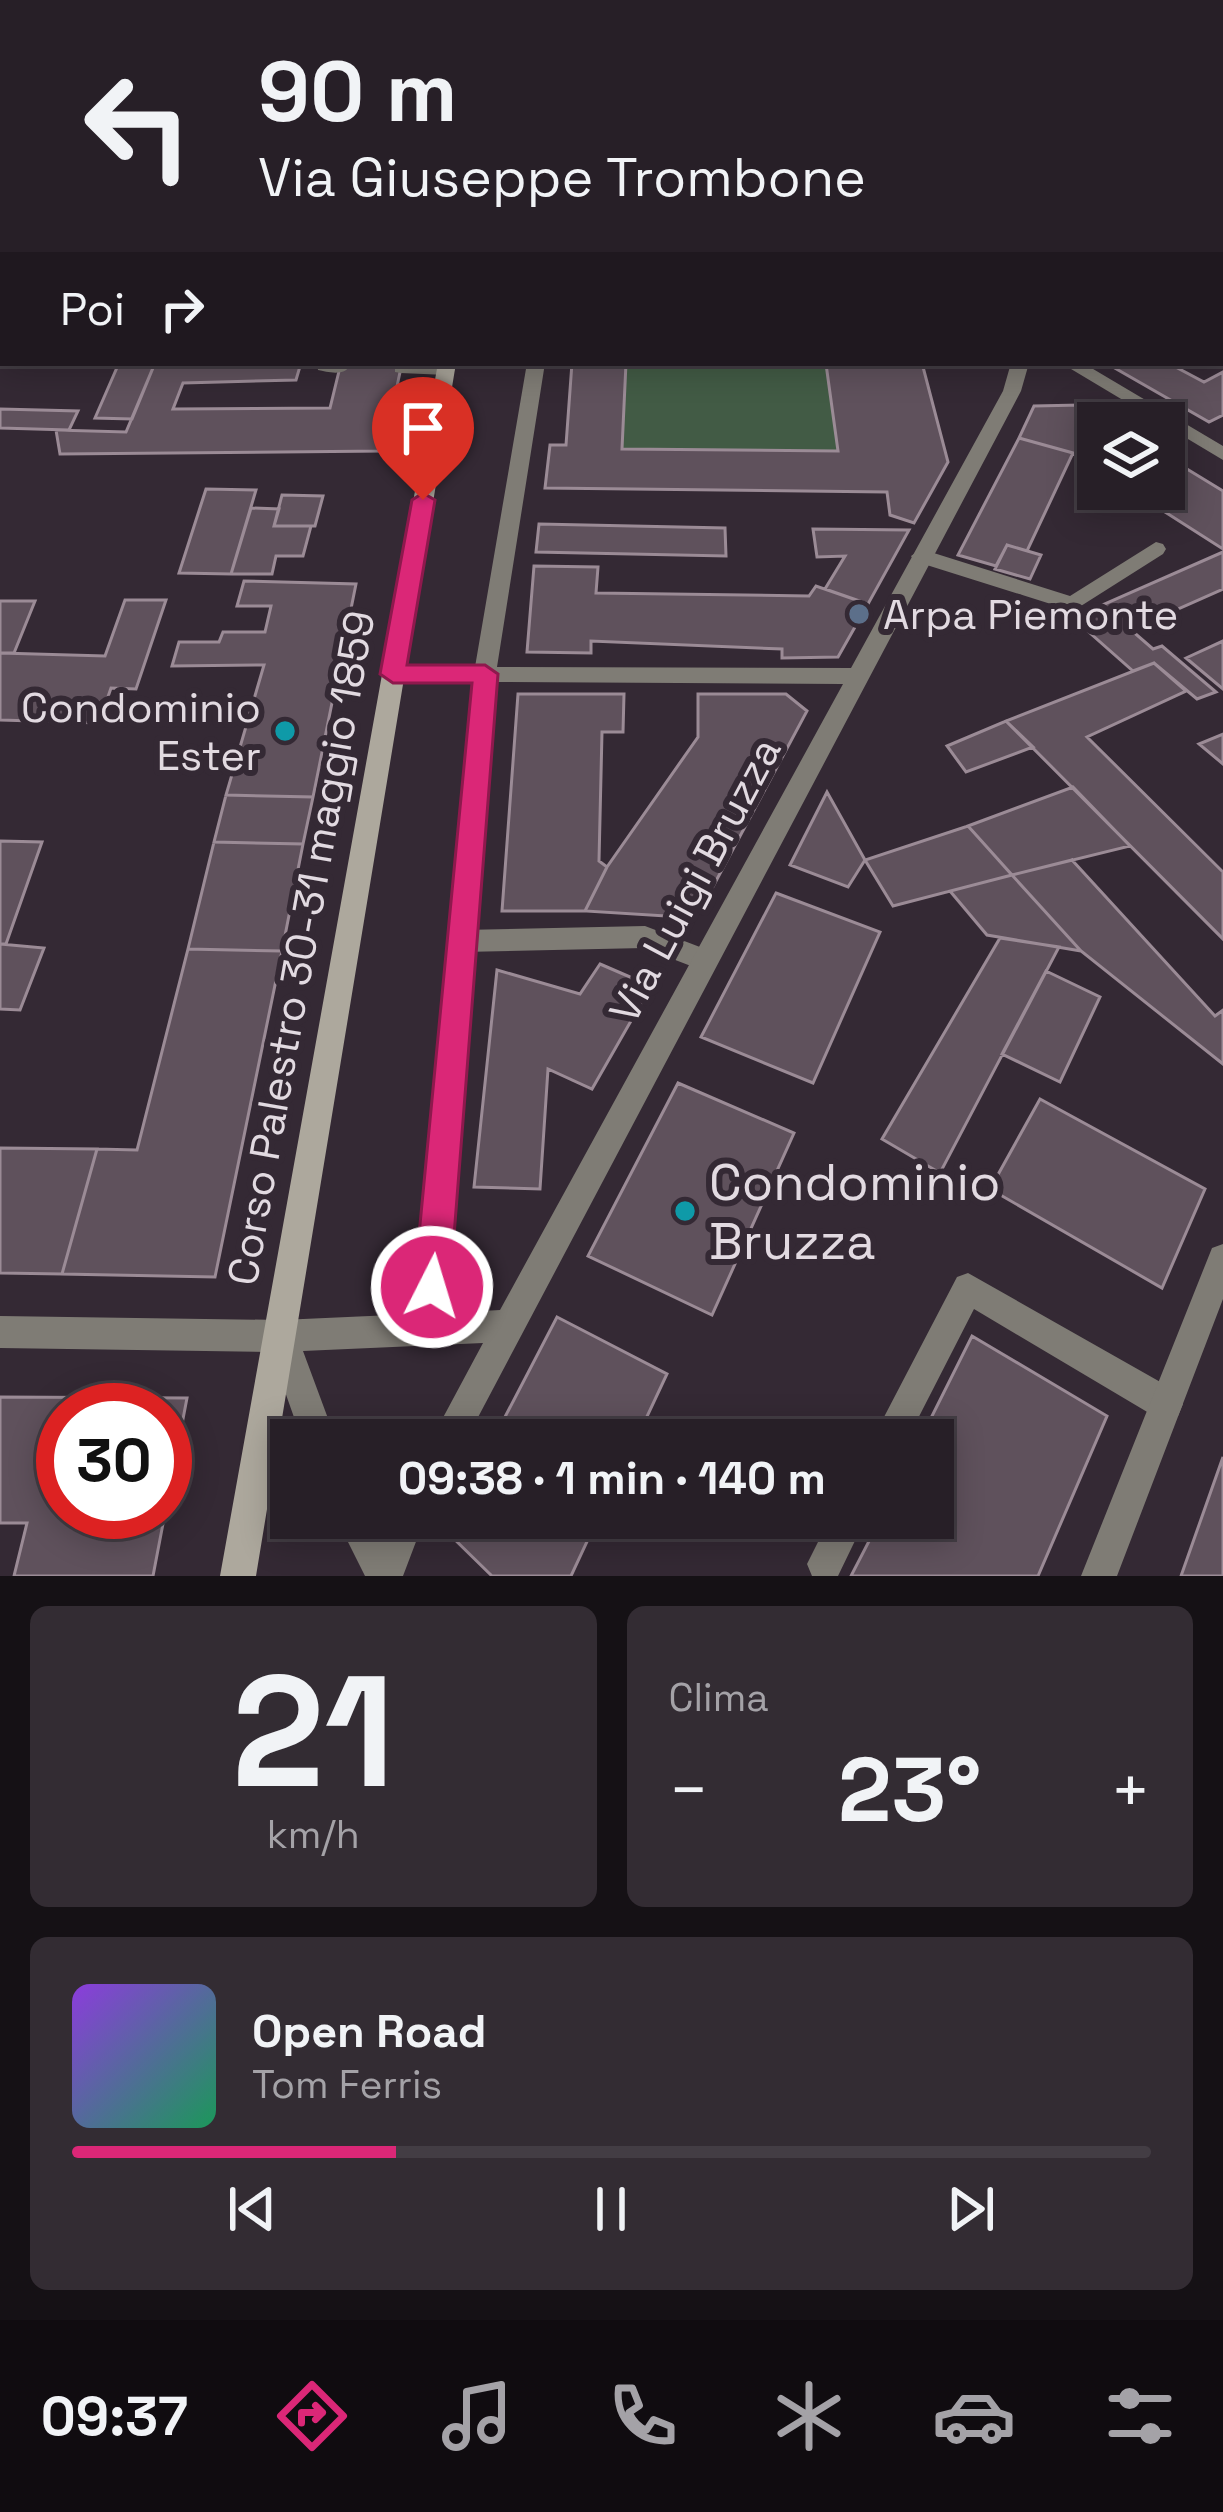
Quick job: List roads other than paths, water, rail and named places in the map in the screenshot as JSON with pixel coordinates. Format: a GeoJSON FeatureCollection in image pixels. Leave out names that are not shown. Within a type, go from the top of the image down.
{"type":"FeatureCollection","features":[{"type":"Feature","properties":{"kind":"main road","name":"Corso Palestro 30-31 maggio 1859"},"geometry":{"type":"LineString","coordinates":[[238,1576],[447,366]]}},
{"type":"Feature","properties":{"kind":"street"},"geometry":{"type":"LineString","coordinates":[[401,368],[447,366]]}},
{"type":"Feature","properties":{"kind":"street"},"geometry":{"type":"LineString","coordinates":[[428,1330],[485,674],[536,366]]}},
{"type":"Feature","properties":{"kind":"street","name":"Via Luigi Bruzza"},"geometry":{"type":"LineString","coordinates":[[459,1419],[854,676],[1012,391],[1019,366]]}},
{"type":"Feature","properties":{"kind":"street"},"geometry":{"type":"LineString","coordinates":[[1075,366],[1223,454]]}},
{"type":"Feature","properties":{"kind":"street"},"geometry":{"type":"LineString","coordinates":[[921,556],[1073,604],[1156,549]]}},
{"type":"Feature","properties":{"kind":"street"},"geometry":{"type":"LineString","coordinates":[[393,674],[854,676]]}},
{"type":"Feature","properties":{"kind":"street"},"geometry":{"type":"LineString","coordinates":[[462,941],[645,937],[704,960]]}},
{"type":"Feature","properties":{"kind":"street"},"geometry":{"type":"LineString","coordinates":[[1099,1576],[1223,1259]]}},
{"type":"Feature","properties":{"kind":"street"},"geometry":{"type":"LineString","coordinates":[[900,1419],[968,1288],[1166,1404]]}},
{"type":"Feature","properties":{"kind":"street","name":"Corso Palestro 30-31 maggio 1859"},"geometry":{"type":"LineString","coordinates":[[280,1336],[510,1326]]}},
{"type":"Feature","properties":{"kind":"street"},"geometry":{"type":"LineString","coordinates":[[0,1332],[280,1336],[311,1419]]}},
{"type":"Feature","properties":{"kind":"street"},"geometry":{"type":"LineString","coordinates":[[364,1539],[384,1576]]}},
{"type":"Feature","properties":{"kind":"street"},"geometry":{"type":"LineString","coordinates":[[384,1576],[399,1539]]}},
{"type":"Feature","properties":{"kind":"street"},"geometry":{"type":"LineString","coordinates":[[825,1564],[838,1539]]}},
{"type":"Feature","properties":{"kind":"place","name":"Arpa Piemonte"},"geometry":{"type":"Point","coordinates":[859,614]}},
{"type":"Feature","properties":{"kind":"place","name":"Condominio Ester"},"geometry":{"type":"Point","coordinates":[285,731]}},
{"type":"Feature","properties":{"kind":"place","name":"Condominio Bruzza"},"geometry":{"type":"Point","coordinates":[685,1211]}}]}
